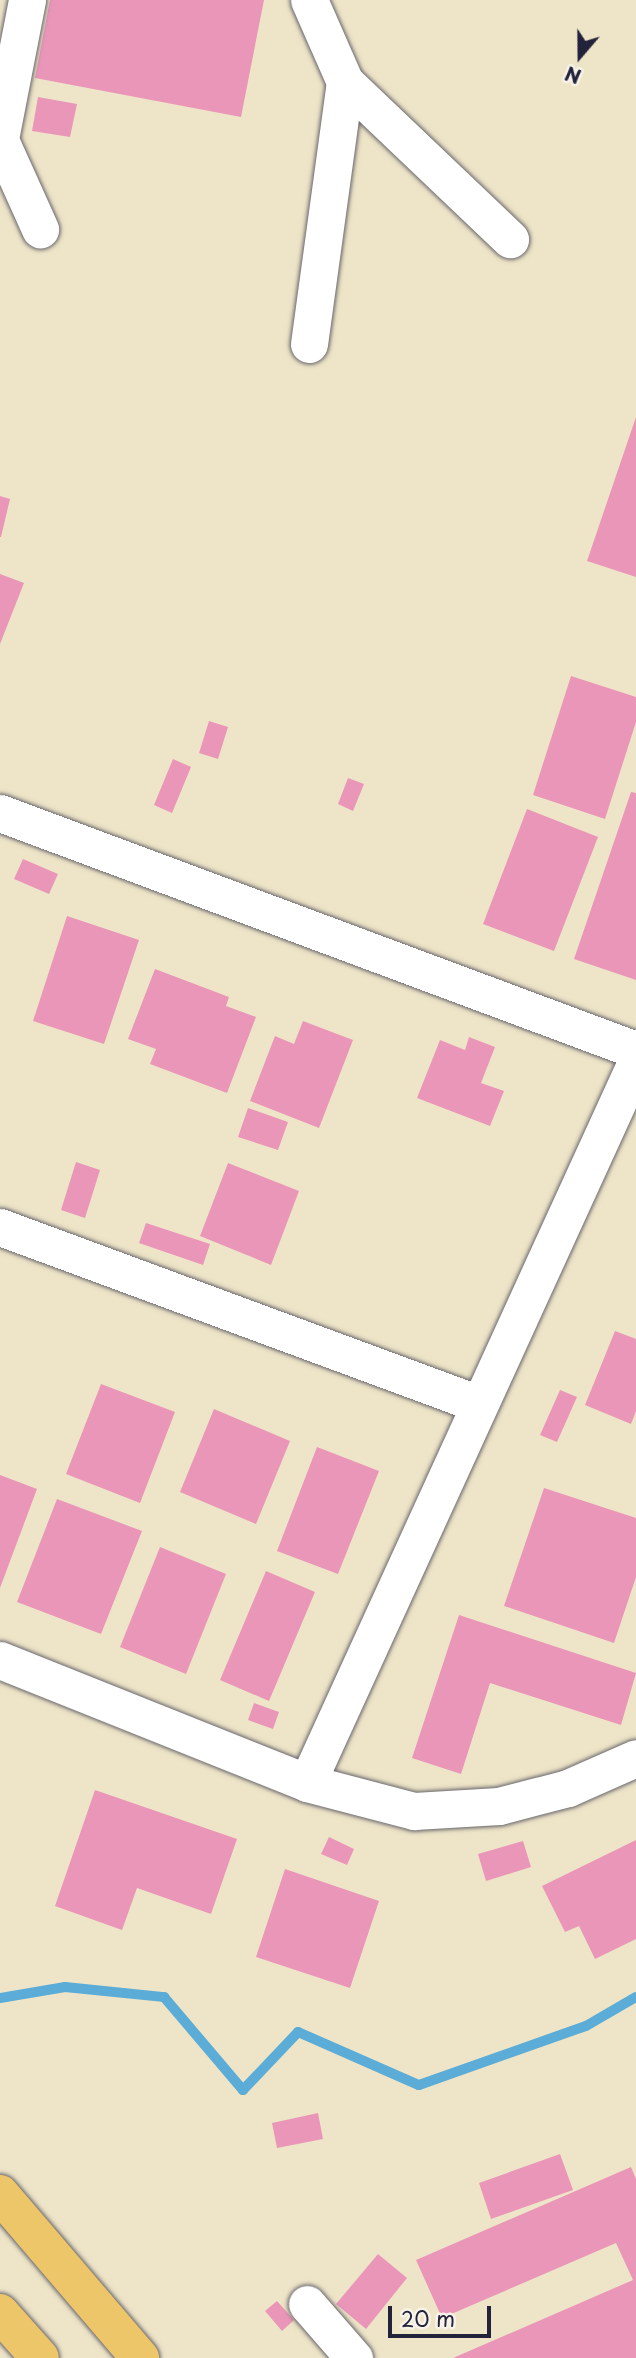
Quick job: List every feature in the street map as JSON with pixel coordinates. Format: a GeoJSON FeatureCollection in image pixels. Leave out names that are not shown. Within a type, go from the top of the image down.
{"type":"FeatureCollection","features":[{"type":"Feature","properties":{"kind":"main road"},"geometry":{"type":"LineString","coordinates":[[0,2194],[140,2358]]}},
{"type":"Feature","properties":{"kind":"main road"},"geometry":{"type":"LineString","coordinates":[[0,2313],[40,2358]]}},
{"type":"Feature","properties":{"kind":"street"},"geometry":{"type":"LineString","coordinates":[[27,0],[0,140],[40,229]]}},
{"type":"Feature","properties":{"kind":"street"},"geometry":{"type":"LineString","coordinates":[[309,0],[345,82],[510,239]]}},
{"type":"Feature","properties":{"kind":"street"},"geometry":{"type":"LineString","coordinates":[[309,344],[345,82]]}},
{"type":"Feature","properties":{"kind":"street"},"geometry":{"type":"LineString","coordinates":[[0,813],[636,1050]]}},
{"type":"Feature","properties":{"kind":"street"},"geometry":{"type":"LineString","coordinates":[[307,1783],[636,1062]]}},
{"type":"Feature","properties":{"kind":"street"},"geometry":{"type":"LineString","coordinates":[[0,1227],[480,1404]]}},
{"type":"Feature","properties":{"kind":"street"},"geometry":{"type":"LineString","coordinates":[[0,1660],[307,1783],[414,1811],[456,1812],[568,1788],[636,1758]]}},
{"type":"Feature","properties":{"kind":"street"},"geometry":{"type":"LineString","coordinates":[[307,2304],[354,2358]]}},
{"type":"Feature","properties":{"kind":"building"},"geometry":{"type":"Polygon","coordinates":[[[50,0],[264,0],[241,117],[35,78],[50,0]]]}},
{"type":"Feature","properties":{"kind":"building"},"geometry":{"type":"Polygon","coordinates":[[[38,97],[77,104],[70,137],[32,131],[38,97]]]}},
{"type":"Feature","properties":{"kind":"building"},"geometry":{"type":"Polygon","coordinates":[[[636,417],[636,577],[587,561],[636,417]]]}},
{"type":"Feature","properties":{"kind":"building"},"geometry":{"type":"Polygon","coordinates":[[[0,496],[10,499],[1,537],[0,537],[0,496]]]}},
{"type":"Feature","properties":{"kind":"building"},"geometry":{"type":"Polygon","coordinates":[[[0,574],[24,583],[0,644],[0,574]]]}},
{"type":"Feature","properties":{"kind":"building"},"geometry":{"type":"Polygon","coordinates":[[[571,676],[636,697],[636,722],[605,819],[533,795],[571,676]]]}},
{"type":"Feature","properties":{"kind":"building"},"geometry":{"type":"Polygon","coordinates":[[[209,721],[228,727],[218,759],[199,753],[209,721]]]}},
{"type":"Feature","properties":{"kind":"building"},"geometry":{"type":"Polygon","coordinates":[[[173,759],[191,767],[172,813],[154,805],[173,759]]]}},
{"type":"Feature","properties":{"kind":"building"},"geometry":{"type":"Polygon","coordinates":[[[348,778],[364,784],[353,811],[338,804],[348,778]]]}},
{"type":"Feature","properties":{"kind":"building"},"geometry":{"type":"Polygon","coordinates":[[[631,792],[636,793],[636,980],[574,959],[631,792]]]}},
{"type":"Feature","properties":{"kind":"building"},"geometry":{"type":"Polygon","coordinates":[[[527,809],[598,837],[554,951],[483,924],[527,809]]]}},
{"type":"Feature","properties":{"kind":"building"},"geometry":{"type":"Polygon","coordinates":[[[23,859],[58,874],[49,894],[14,879],[23,859]]]}},
{"type":"Feature","properties":{"kind":"building"},"geometry":{"type":"Polygon","coordinates":[[[67,916],[139,940],[104,1044],[33,1021],[67,916]]]}},
{"type":"Feature","properties":{"kind":"building"},"geometry":{"type":"Polygon","coordinates":[[[155,969],[229,997],[226,1006],[256,1017],[227,1093],[150,1064],[156,1049],[128,1039],[155,969]]]}},
{"type":"Feature","properties":{"kind":"building"},"geometry":{"type":"Polygon","coordinates":[[[303,1021],[353,1040],[319,1128],[250,1101],[275,1036],[294,1044],[303,1021]]]}},
{"type":"Feature","properties":{"kind":"building"},"geometry":{"type":"Polygon","coordinates":[[[469,1037],[495,1047],[481,1083],[504,1091],[490,1126],[417,1098],[440,1040],[465,1050],[469,1037]]]}},
{"type":"Feature","properties":{"kind":"building"},"geometry":{"type":"Polygon","coordinates":[[[248,1108],[288,1122],[278,1150],[238,1137],[248,1108]]]}},
{"type":"Feature","properties":{"kind":"building"},"geometry":{"type":"Polygon","coordinates":[[[76,1162],[100,1170],[85,1218],[61,1210],[76,1162]]]}},
{"type":"Feature","properties":{"kind":"building"},"geometry":{"type":"Polygon","coordinates":[[[228,1163],[299,1191],[271,1265],[200,1236],[228,1163]]]}},
{"type":"Feature","properties":{"kind":"building"},"geometry":{"type":"Polygon","coordinates":[[[146,1223],[210,1244],[203,1265],[139,1243],[146,1223]]]}},
{"type":"Feature","properties":{"kind":"building"},"geometry":{"type":"Polygon","coordinates":[[[615,1331],[636,1339],[636,1411],[631,1424],[585,1405],[615,1331]]]}},
{"type":"Feature","properties":{"kind":"building"},"geometry":{"type":"Polygon","coordinates":[[[101,1384],[175,1412],[140,1503],[66,1474],[101,1384]]]}},
{"type":"Feature","properties":{"kind":"building"},"geometry":{"type":"Polygon","coordinates":[[[560,1390],[577,1397],[557,1442],[540,1435],[560,1390]]]}},
{"type":"Feature","properties":{"kind":"building"},"geometry":{"type":"Polygon","coordinates":[[[214,1409],[290,1441],[256,1524],[180,1492],[214,1409]]]}},
{"type":"Feature","properties":{"kind":"building"},"geometry":{"type":"Polygon","coordinates":[[[317,1447],[379,1471],[338,1574],[277,1551],[317,1447]]]}},
{"type":"Feature","properties":{"kind":"building"},"geometry":{"type":"Polygon","coordinates":[[[0,1475],[37,1489],[0,1588],[0,1475]]]}},
{"type":"Feature","properties":{"kind":"building"},"geometry":{"type":"Polygon","coordinates":[[[544,1488],[636,1518],[636,1577],[614,1643],[504,1606],[544,1488]]]}},
{"type":"Feature","properties":{"kind":"building"},"geometry":{"type":"Polygon","coordinates":[[[57,1499],[142,1531],[101,1634],[17,1602],[57,1499]]]}},
{"type":"Feature","properties":{"kind":"building"},"geometry":{"type":"Polygon","coordinates":[[[160,1547],[226,1574],[186,1674],[120,1647],[160,1547]]]}},
{"type":"Feature","properties":{"kind":"building"},"geometry":{"type":"Polygon","coordinates":[[[266,1571],[315,1592],[269,1701],[220,1680],[266,1571]]]}},
{"type":"Feature","properties":{"kind":"building"},"geometry":{"type":"Polygon","coordinates":[[[459,1615],[636,1673],[621,1725],[490,1683],[461,1774],[412,1758],[459,1615]]]}},
{"type":"Feature","properties":{"kind":"building"},"geometry":{"type":"Polygon","coordinates":[[[254,1703],[279,1712],[273,1729],[248,1720],[254,1703]]]}},
{"type":"Feature","properties":{"kind":"building"},"geometry":{"type":"Polygon","coordinates":[[[95,1790],[237,1839],[211,1914],[137,1888],[122,1930],[55,1906],[95,1790]]]}},
{"type":"Feature","properties":{"kind":"building"},"geometry":{"type":"Polygon","coordinates":[[[329,1837],[354,1849],[347,1865],[321,1854],[329,1837]]]}},
{"type":"Feature","properties":{"kind":"building"},"geometry":{"type":"Polygon","coordinates":[[[636,1840],[636,1939],[595,1959],[579,1926],[565,1932],[542,1886],[636,1840]]]}},
{"type":"Feature","properties":{"kind":"building"},"geometry":{"type":"Polygon","coordinates":[[[523,1841],[531,1867],[486,1881],[478,1854],[523,1841]]]}},
{"type":"Feature","properties":{"kind":"building"},"geometry":{"type":"Polygon","coordinates":[[[285,1869],[379,1901],[350,1988],[256,1957],[285,1869]]]}},
{"type":"Feature","properties":{"kind":"building"},"geometry":{"type":"Polygon","coordinates":[[[318,2113],[323,2139],[277,2148],[272,2123],[318,2113]]]}},
{"type":"Feature","properties":{"kind":"building"},"geometry":{"type":"Polygon","coordinates":[[[560,2154],[573,2190],[491,2219],[479,2183],[560,2154]]]}},
{"type":"Feature","properties":{"kind":"building"},"geometry":{"type":"Polygon","coordinates":[[[631,2167],[636,2179],[636,2358],[453,2358],[633,2280],[616,2243],[442,2318],[416,2260],[631,2167]]]}},
{"type":"Feature","properties":{"kind":"building"},"geometry":{"type":"Polygon","coordinates":[[[378,2254],[407,2278],[366,2329],[336,2304],[378,2254]]]}},
{"type":"Feature","properties":{"kind":"building"},"geometry":{"type":"Polygon","coordinates":[[[277,2301],[294,2320],[282,2331],[265,2311],[277,2301]]]}},
{"type":"Feature","properties":{"kind":"waterway"},"geometry":{"type":"LineString","coordinates":[[0,1998],[65,1987],[164,1997],[243,2090],[298,2032],[419,2085],[586,2026],[636,1997]]}}]}
